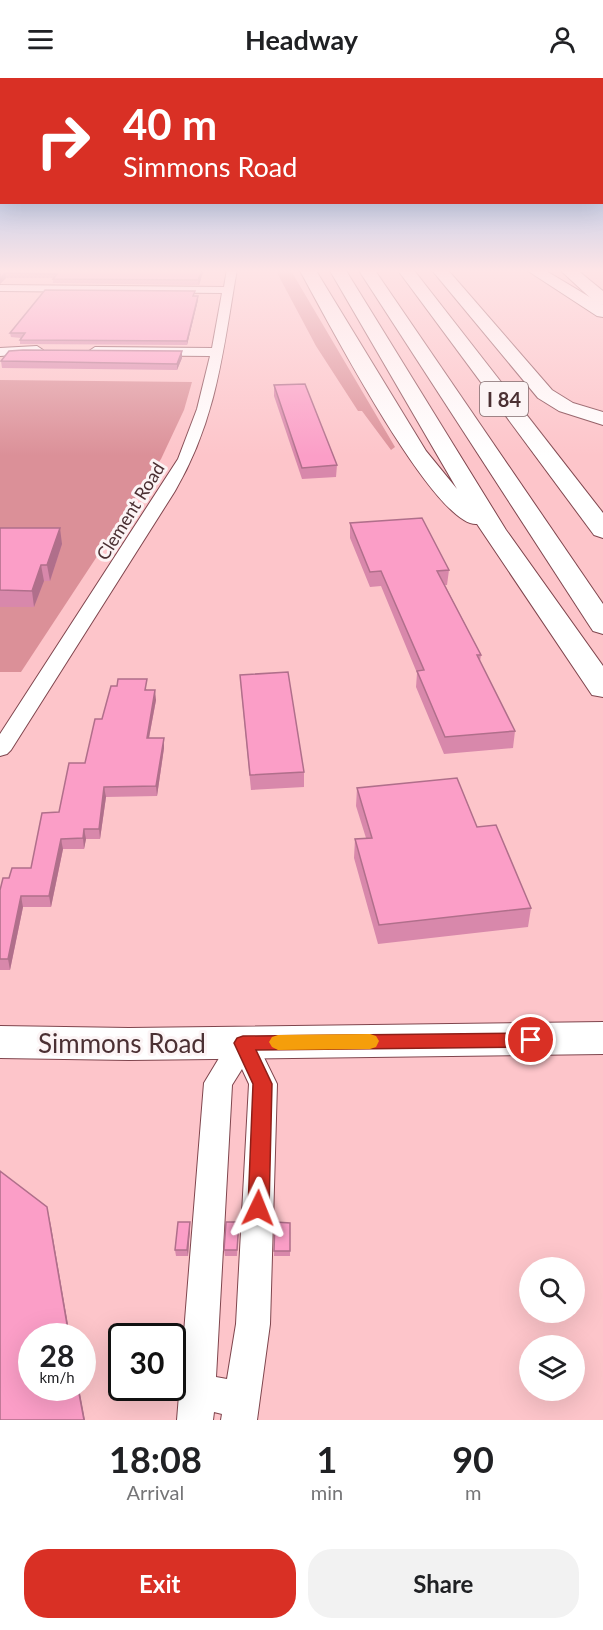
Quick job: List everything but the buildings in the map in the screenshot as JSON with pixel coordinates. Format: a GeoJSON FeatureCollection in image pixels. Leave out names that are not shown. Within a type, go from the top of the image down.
{"type":"FeatureCollection","features":[{"type":"Feature","properties":{"kind":"main road"},"geometry":{"type":"LineString","coordinates":[[343,332],[425,469],[456,503],[494,531]]}},
{"type":"Feature","properties":{"kind":"main road"},"geometry":{"type":"LineString","coordinates":[[375,332],[494,531],[601,683]]}},
{"type":"Feature","properties":{"kind":"main road"},"geometry":{"type":"LineString","coordinates":[[408,332],[603,625]]}},
{"type":"Feature","properties":{"kind":"main road"},"geometry":{"type":"LineString","coordinates":[[424,332],[603,589]]}},
{"type":"Feature","properties":{"kind":"main road","name":"I 84"},"geometry":{"type":"LineString","coordinates":[[453,332],[603,530]]}},
{"type":"Feature","properties":{"kind":"main road"},"geometry":{"type":"LineString","coordinates":[[493,332],[545,394],[566,407],[603,419]]}},
{"type":"Feature","properties":{"kind":"main road","name":"Simmons Road"},"geometry":{"type":"LineString","coordinates":[[0,1042],[243,1043],[603,1038]]}},
{"type":"Feature","properties":{"kind":"street","name":"Clement Road"},"geometry":{"type":"LineString","coordinates":[[0,750],[167,491],[187,456],[202,413],[221,332]]}},
{"type":"Feature","properties":{"kind":"street"},"geometry":{"type":"LineString","coordinates":[[0,352],[46,350]]}},
{"type":"Feature","properties":{"kind":"street"},"geometry":{"type":"LineString","coordinates":[[81,350],[217,352]]}},
{"type":"Feature","properties":{"kind":"street"},"geometry":{"type":"LineString","coordinates":[[243,1043],[263,1084],[253,1324],[241,1410],[196,1406],[219,1083],[243,1043]]}},
{"type":"Feature","properties":{"kind":"shaded area"},"geometry":{"type":"Polygon","coordinates":[[[308,332],[327,332],[395,447],[391,450],[362,411],[358,411],[308,332]]]}},
{"type":"Feature","properties":{"kind":"shaded area"},"geometry":{"type":"Polygon","coordinates":[[[0,380],[192,382],[184,410],[161,459],[21,672],[0,672],[0,380]]]}},
{"type":"Feature","properties":{"kind":"slow traffic"},"geometry":{"type":"LineString","coordinates":[[278,1042],[370,1041]]}},
{"type":"Feature","properties":{"kind":"route"},"geometry":{"type":"LineString","coordinates":[[258,1208],[263,1084],[243,1043],[531,1040]]}}]}
